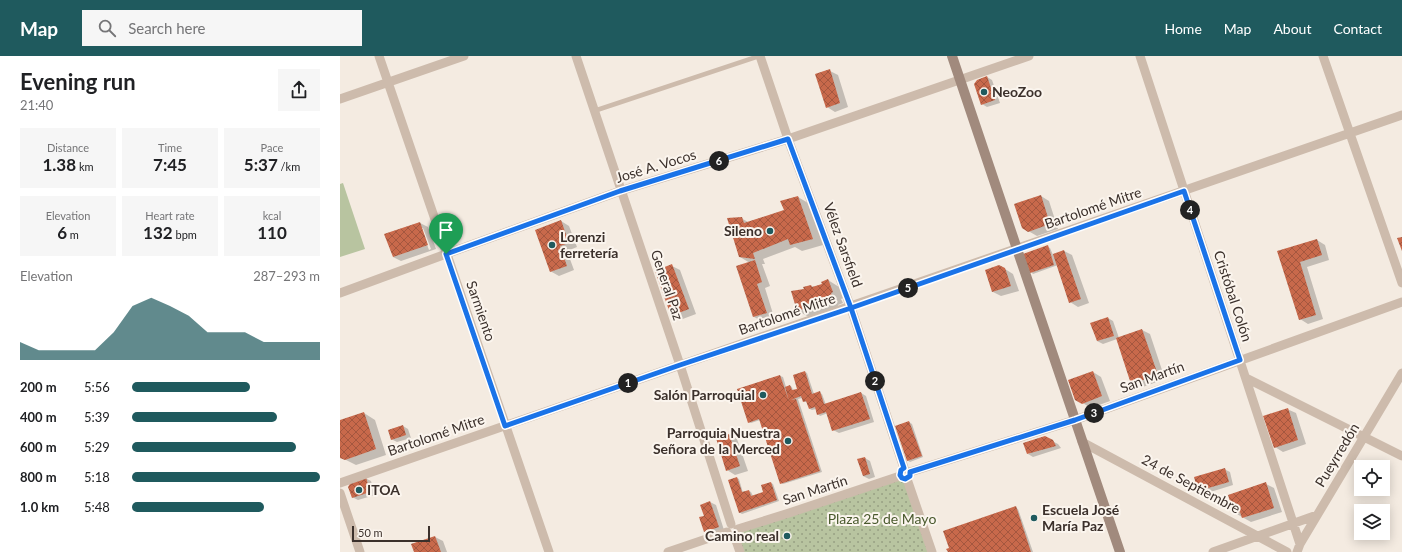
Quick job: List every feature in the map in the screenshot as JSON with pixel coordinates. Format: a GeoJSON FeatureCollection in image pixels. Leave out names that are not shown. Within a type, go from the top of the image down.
{"type":"FeatureCollection","features":[{"type":"Feature","properties":{"kind":"main road"},"geometry":{"type":"LineString","coordinates":[[952,56],[1120,552]]}},
{"type":"Feature","properties":{"kind":"street","name":"Sarmiento"},"geometry":{"type":"LineString","coordinates":[[378,56],[549,552]]}},
{"type":"Feature","properties":{"kind":"street"},"geometry":{"type":"LineString","coordinates":[[340,99],[464,56]]}},
{"type":"Feature","properties":{"kind":"street","name":"General Paz"},"geometry":{"type":"LineString","coordinates":[[576,56],[620,191],[680,365],[740,552]]}},
{"type":"Feature","properties":{"kind":"street","name":"Vélez Sarsfield"},"geometry":{"type":"LineString","coordinates":[[759,56],[788,139],[851,308],[932,552]]}},
{"type":"Feature","properties":{"kind":"street","name":"José A. Vocos"},"geometry":{"type":"LineString","coordinates":[[340,293],[620,191],[788,139],[1029,56]]}},
{"type":"Feature","properties":{"kind":"street","name":"Cristóbal Colón"},"geometry":{"type":"LineString","coordinates":[[1140,56],[1293,524],[1298,548]]}},
{"type":"Feature","properties":{"kind":"street"},"geometry":{"type":"LineString","coordinates":[[1323,56],[1402,283]]}},
{"type":"Feature","properties":{"kind":"street","name":"Bartolomé Mitre"},"geometry":{"type":"LineString","coordinates":[[340,483],[680,365],[851,308],[1402,116]]}},
{"type":"Feature","properties":{"kind":"street","name":"San Martín"},"geometry":{"type":"LineString","coordinates":[[668,552],[732,530],[789,513],[905,473],[1075,420],[1402,302]]}},
{"type":"Feature","properties":{"kind":"street","name":"Pueyrredón"},"geometry":{"type":"LineString","coordinates":[[1298,548],[1402,373]]}},
{"type":"Feature","properties":{"kind":"street"},"geometry":{"type":"LineString","coordinates":[[1246,378],[1402,456]]}},
{"type":"Feature","properties":{"kind":"street","name":"24 de Septiembre"},"geometry":{"type":"LineString","coordinates":[[1082,442],[1287,552]]}},
{"type":"Feature","properties":{"kind":"street"},"geometry":{"type":"LineString","coordinates":[[340,493],[360,552]]}},
{"type":"Feature","properties":{"kind":"street"},"geometry":{"type":"LineString","coordinates":[[1213,552],[1317,516]]}},
{"type":"Feature","properties":{"kind":"lane"},"geometry":{"type":"LineString","coordinates":[[594,111],[759,56]]}},
{"type":"Feature","properties":{"kind":"green space"},"geometry":{"type":"Polygon","coordinates":[[[343,183],[365,249],[340,257],[340,184],[343,183]]]}},
{"type":"Feature","properties":{"kind":"green space","name":"Plaza 25 de Mayo"},"geometry":{"type":"Polygon","coordinates":[[[899,480],[904,482],[928,552],[743,552],[737,536],[740,531],[899,480]]]}},
{"type":"Feature","properties":{"kind":"building"},"geometry":{"type":"Polygon","coordinates":[[[830,69],[840,103],[826,108],[815,74],[830,69]]]}},
{"type":"Feature","properties":{"kind":"building","name":"NeoZoo"},"geometry":{"type":"Polygon","coordinates":[[[987,76],[995,100],[981,105],[974,84],[977,80],[987,76]]]}},
{"type":"Feature","properties":{"kind":"building"},"geometry":{"type":"Polygon","coordinates":[[[1041,195],[1050,224],[1028,232],[1022,228],[1014,204],[1041,195]]]}},
{"type":"Feature","properties":{"kind":"building","name":"Sileno"},"geometry":{"type":"Polygon","coordinates":[[[798,196],[813,239],[790,245],[788,239],[753,253],[755,259],[739,257],[727,218],[742,217],[744,223],[784,210],[780,201],[798,196]]]}},
{"type":"Feature","properties":{"kind":"building","name":"Lorenzi ferretería"},"geometry":{"type":"Polygon","coordinates":[[[561,220],[569,243],[560,246],[567,266],[550,272],[535,230],[561,220]]]}},
{"type":"Feature","properties":{"kind":"building"},"geometry":{"type":"Polygon","coordinates":[[[420,222],[428,245],[393,257],[384,234],[420,222]]]}},
{"type":"Feature","properties":{"kind":"building"},"geometry":{"type":"Polygon","coordinates":[[[1402,237],[1402,251],[1397,238],[1402,237]]]}},
{"type":"Feature","properties":{"kind":"building"},"geometry":{"type":"Polygon","coordinates":[[[1317,239],[1322,255],[1300,262],[1316,315],[1299,320],[1277,251],[1317,239]]]}},
{"type":"Feature","properties":{"kind":"building"},"geometry":{"type":"Polygon","coordinates":[[[1048,245],[1054,265],[1030,273],[1023,254],[1048,245]]]}},
{"type":"Feature","properties":{"kind":"building"},"geometry":{"type":"Polygon","coordinates":[[[1064,250],[1081,299],[1069,303],[1053,254],[1064,250]]]}},
{"type":"Feature","properties":{"kind":"building"},"geometry":{"type":"Polygon","coordinates":[[[755,260],[762,282],[757,284],[767,313],[753,317],[736,266],[755,260]]]}},
{"type":"Feature","properties":{"kind":"building"},"geometry":{"type":"Polygon","coordinates":[[[672,264],[689,309],[671,316],[655,271],[672,264]]]}},
{"type":"Feature","properties":{"kind":"building"},"geometry":{"type":"Polygon","coordinates":[[[999,265],[1005,268],[1011,286],[992,292],[985,270],[999,265]]]}},
{"type":"Feature","properties":{"kind":"building"},"geometry":{"type":"Polygon","coordinates":[[[828,279],[833,292],[831,293],[833,297],[828,299],[829,301],[797,311],[791,291],[804,289],[803,287],[811,285],[812,287],[822,284],[821,282],[828,279]]]}},
{"type":"Feature","properties":{"kind":"building"},"geometry":{"type":"Polygon","coordinates":[[[1108,317],[1114,336],[1097,341],[1090,323],[1108,317]]]}},
{"type":"Feature","properties":{"kind":"building"},"geometry":{"type":"Polygon","coordinates":[[[1142,329],[1158,375],[1131,384],[1116,338],[1142,329]]]}},
{"type":"Feature","properties":{"kind":"building"},"geometry":{"type":"Polygon","coordinates":[[[805,371],[812,394],[820,391],[824,404],[861,392],[870,419],[832,431],[826,412],[817,415],[815,407],[809,409],[806,401],[803,402],[801,396],[791,400],[796,399],[820,471],[780,484],[759,419],[748,423],[737,389],[780,375],[789,401],[785,387],[790,385],[792,390],[797,389],[793,375],[805,371]]]}},
{"type":"Feature","properties":{"kind":"building"},"geometry":{"type":"Polygon","coordinates":[[[1093,371],[1102,396],[1082,404],[1075,400],[1068,380],[1093,371]]]}},
{"type":"Feature","properties":{"kind":"building"},"geometry":{"type":"Polygon","coordinates":[[[1288,408],[1298,440],[1274,448],[1263,416],[1288,408]]]}},
{"type":"Feature","properties":{"kind":"building"},"geometry":{"type":"Polygon","coordinates":[[[364,412],[376,449],[345,460],[340,458],[340,420],[364,412]]]}},
{"type":"Feature","properties":{"kind":"building"},"geometry":{"type":"Polygon","coordinates":[[[909,421],[922,456],[907,461],[895,426],[909,421]]]}},
{"type":"Feature","properties":{"kind":"building"},"geometry":{"type":"Polygon","coordinates":[[[403,425],[406,435],[391,440],[388,430],[403,425]]]}},
{"type":"Feature","properties":{"kind":"building"},"geometry":{"type":"Polygon","coordinates":[[[729,434],[740,466],[726,471],[716,438],[729,434]]]}},
{"type":"Feature","properties":{"kind":"building"},"geometry":{"type":"Polygon","coordinates":[[[1045,436],[1053,440],[1056,446],[1027,454],[1023,443],[1045,436]]]}},
{"type":"Feature","properties":{"kind":"building"},"geometry":{"type":"Polygon","coordinates":[[[865,457],[870,474],[863,476],[857,459],[865,457]]]}},
{"type":"Feature","properties":{"kind":"building"},"geometry":{"type":"Polygon","coordinates":[[[1225,468],[1229,482],[1198,491],[1194,477],[1225,468]]]}},
{"type":"Feature","properties":{"kind":"building","name":"ITOA"},"geometry":{"type":"Polygon","coordinates":[[[366,477],[370,492],[352,498],[348,487],[351,482],[366,477]]]}},
{"type":"Feature","properties":{"kind":"building"},"geometry":{"type":"Polygon","coordinates":[[[737,477],[742,492],[749,490],[751,496],[763,492],[761,485],[771,482],[777,500],[739,513],[728,480],[737,477]]]}},
{"type":"Feature","properties":{"kind":"building"},"geometry":{"type":"Polygon","coordinates":[[[1266,482],[1274,508],[1242,518],[1240,512],[1234,514],[1228,495],[1266,482]]]}},
{"type":"Feature","properties":{"kind":"building"},"geometry":{"type":"Polygon","coordinates":[[[710,501],[719,527],[704,532],[699,517],[704,516],[700,505],[710,501]]]}},
{"type":"Feature","properties":{"kind":"building"},"geometry":{"type":"Polygon","coordinates":[[[1016,506],[1031,552],[948,552],[946,549],[949,548],[943,531],[1016,506]]]}},
{"type":"Feature","properties":{"kind":"building"},"geometry":{"type":"Polygon","coordinates":[[[435,536],[441,552],[414,552],[411,544],[435,536]]]}},
{"type":"Feature","properties":{"kind":"place","name":"NeoZoo"},"geometry":{"type":"Point","coordinates":[984,92]}},
{"type":"Feature","properties":{"kind":"place","name":"Sileno"},"geometry":{"type":"Point","coordinates":[770,231]}},
{"type":"Feature","properties":{"kind":"place","name":"Lorenzi ferretería"},"geometry":{"type":"Point","coordinates":[552,245]}},
{"type":"Feature","properties":{"kind":"place","name":"Salón Parroquial"},"geometry":{"type":"Point","coordinates":[763,395]}},
{"type":"Feature","properties":{"kind":"place","name":"Parroquia Nuestra Señora de la Merced"},"geometry":{"type":"Point","coordinates":[788,441]}},
{"type":"Feature","properties":{"kind":"place","name":"ITOA"},"geometry":{"type":"Point","coordinates":[359,490]}},
{"type":"Feature","properties":{"kind":"place","name":"Escuela José María Paz"},"geometry":{"type":"Point","coordinates":[1034,518]}},
{"type":"Feature","properties":{"kind":"place","name":"Camino real"},"geometry":{"type":"Point","coordinates":[787,536]}},
{"type":"Feature","properties":{"kind":"route"},"geometry":{"type":"LineString","coordinates":[[446,254],[505,426],[680,365],[851,308],[904,468],[899,473],[900,477],[907,479],[911,474],[910,472],[1075,420],[1240,360],[1184,191],[851,308],[788,139],[620,191],[446,254]]}}]}
